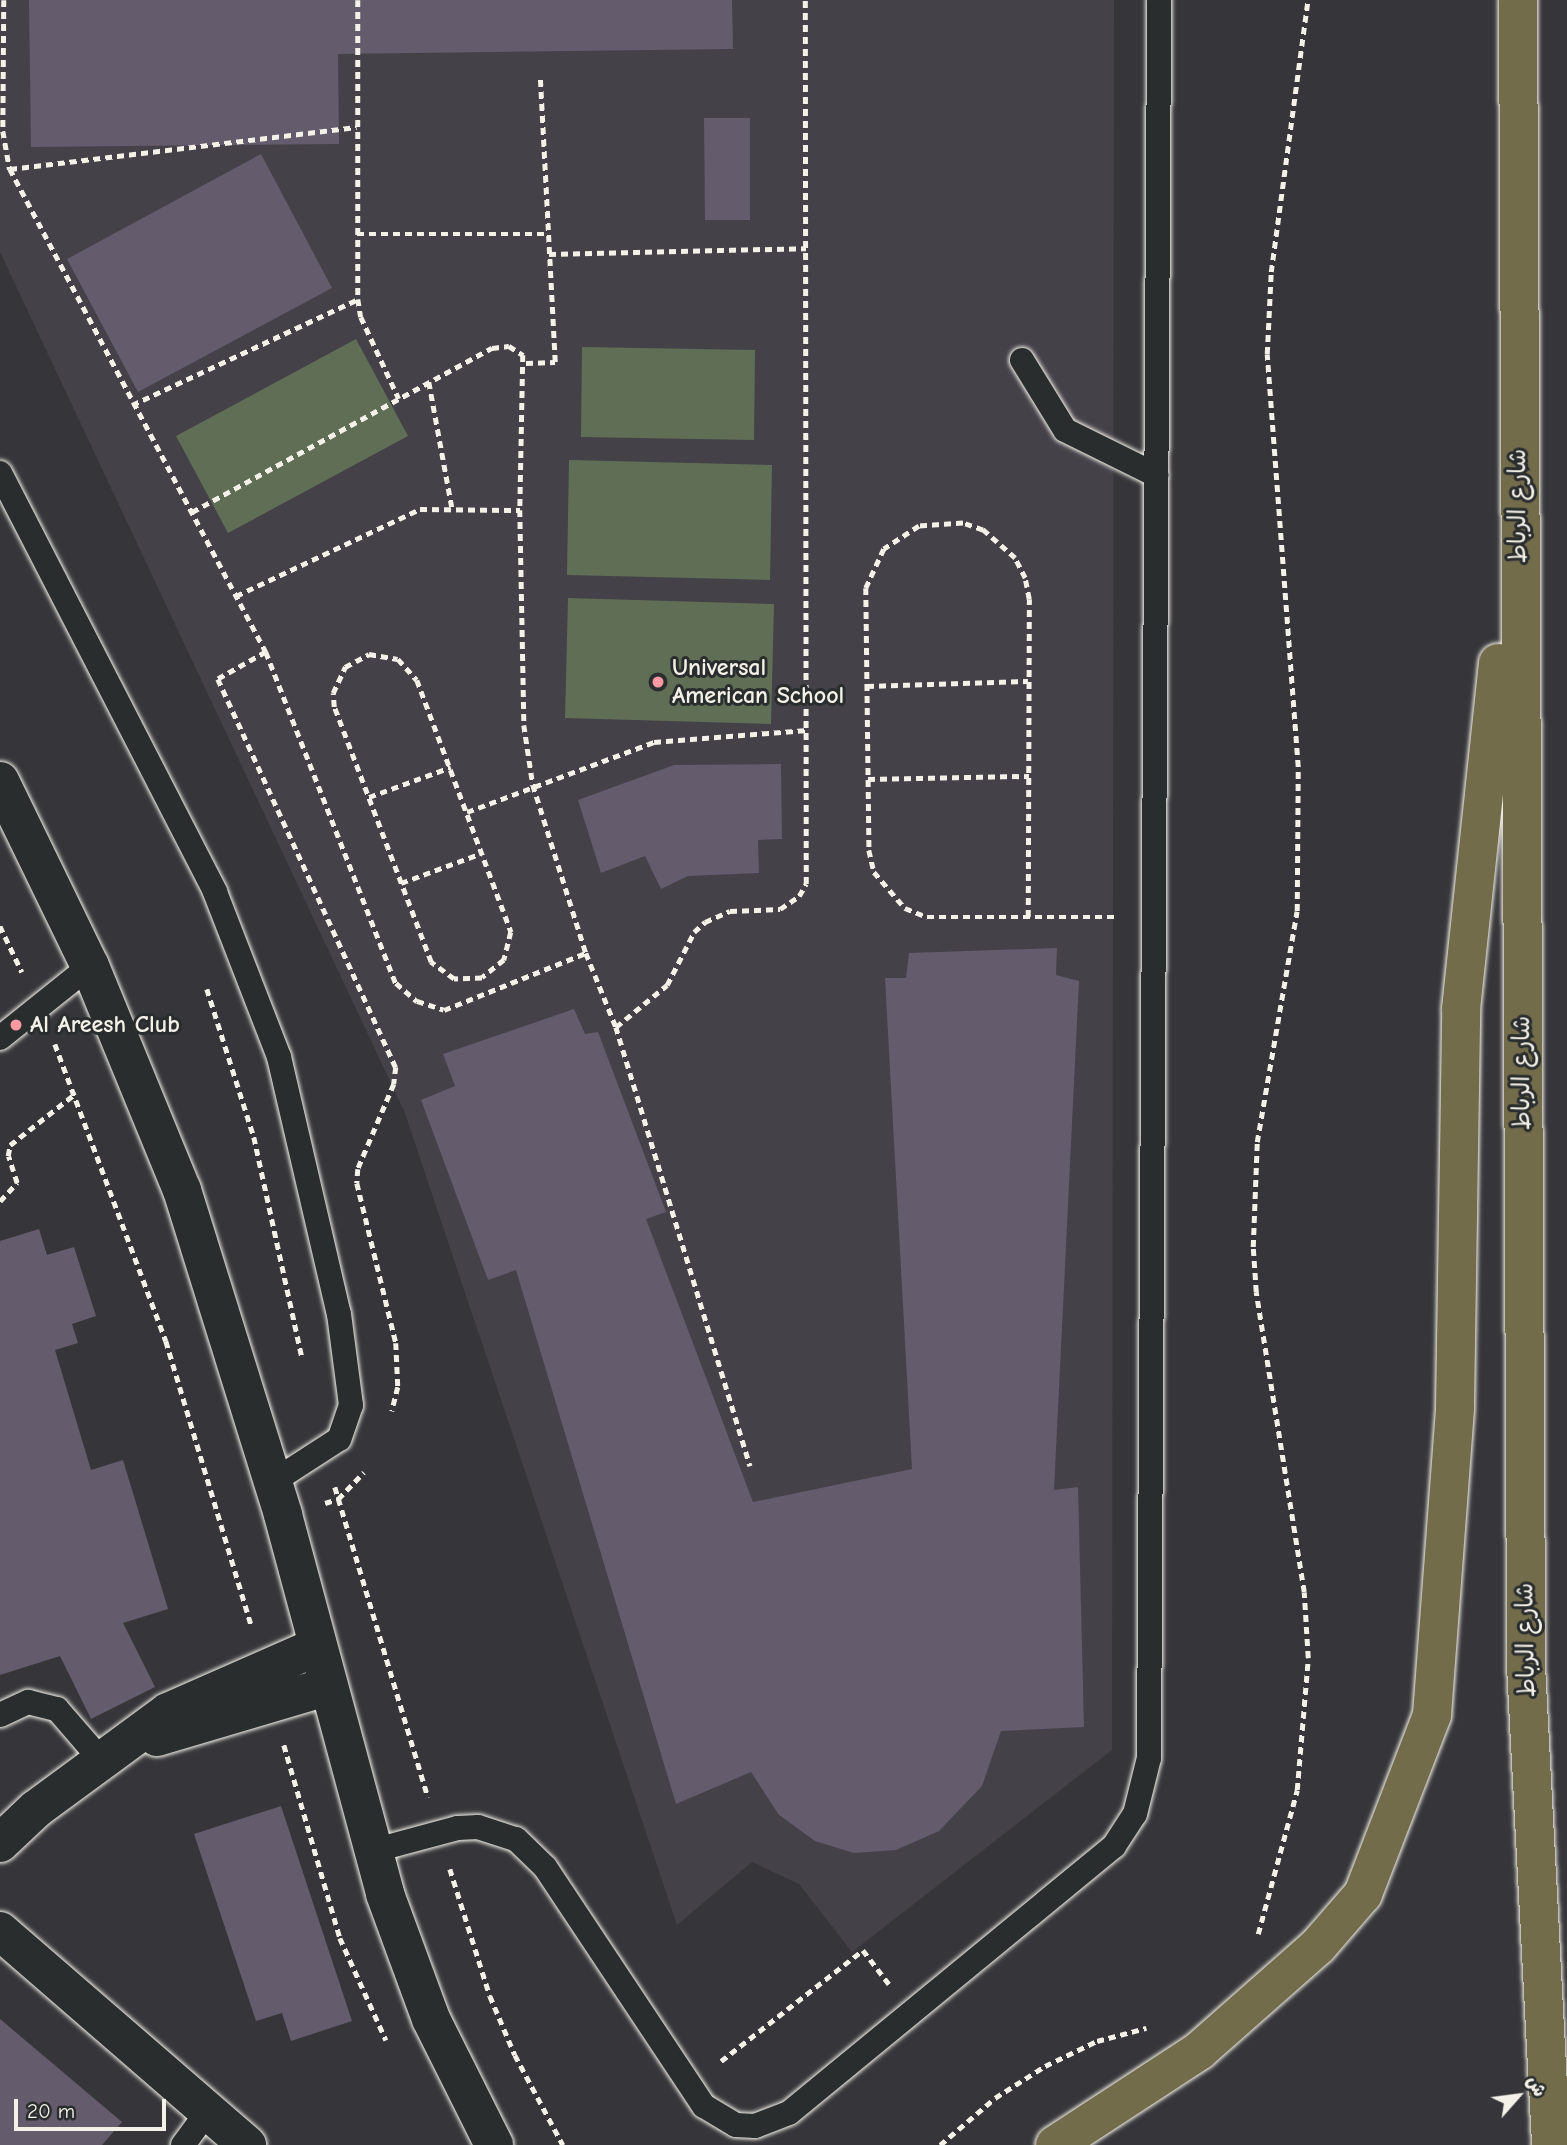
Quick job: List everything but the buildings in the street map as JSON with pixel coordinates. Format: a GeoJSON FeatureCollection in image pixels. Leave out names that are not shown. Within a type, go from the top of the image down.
{"type":"FeatureCollection","features":[{"type":"Feature","properties":{"kind":"highway","name":"شارع الرباط"},"geometry":{"type":"LineString","coordinates":[[1518,0],[1518,487],[1526,1666],[1551,2145]]}},
{"type":"Feature","properties":{"kind":"highway"},"geometry":{"type":"LineString","coordinates":[[1055,2145],[1199,2051],[1318,1946],[1363,1894],[1432,1715],[1455,1407],[1461,1009],[1518,487]]}},
{"type":"Feature","properties":{"kind":"street"},"geometry":{"type":"LineString","coordinates":[[0,781],[90,966],[181,1190],[271,1483],[372,1851],[431,2019],[494,2145]]}},
{"type":"Feature","properties":{"kind":"street"},"geometry":{"type":"LineString","coordinates":[[2,1831],[141,1735],[169,1735],[268,1686],[316,1647]]}},
{"type":"Feature","properties":{"kind":"street"},"geometry":{"type":"LineString","coordinates":[[268,1686],[326,1687]]}},
{"type":"Feature","properties":{"kind":"street"},"geometry":{"type":"LineString","coordinates":[[0,1931],[247,2145]]}},
{"type":"Feature","properties":{"kind":"lane"},"geometry":{"type":"LineString","coordinates":[[372,1851],[438,1833],[478,1827],[516,1839],[532,1852],[690,2086],[719,2118],[736,2125],[773,2122],[1114,1846],[1135,1814],[1147,1777],[1159,0]]}},
{"type":"Feature","properties":{"kind":"lane"},"geometry":{"type":"LineString","coordinates":[[1022,360],[1065,430],[1156,475]]}},
{"type":"Feature","properties":{"kind":"lane"},"geometry":{"type":"LineString","coordinates":[[0,473],[215,892],[268,1023],[294,1114],[345,1345],[350,1417],[339,1439],[324,1452],[271,1483]]}},
{"type":"Feature","properties":{"kind":"lane"},"geometry":{"type":"LineString","coordinates":[[0,1037],[90,966]]}},
{"type":"Feature","properties":{"kind":"lane"},"geometry":{"type":"LineString","coordinates":[[0,1715],[28,1702],[57,1709],[102,1761]]}},
{"type":"Feature","properties":{"kind":"lane"},"geometry":{"type":"LineString","coordinates":[[183,2145],[208,2111]]}},
{"type":"Feature","properties":{"kind":"path"},"geometry":{"type":"LineString","coordinates":[[4,0],[2,131],[10,169],[132,405],[266,652],[390,971],[406,993],[444,1010],[586,953]]}},
{"type":"Feature","properties":{"kind":"path"},"geometry":{"type":"LineString","coordinates":[[358,0],[358,299],[361,317],[399,399]]}},
{"type":"Feature","properties":{"kind":"path"},"geometry":{"type":"LineString","coordinates":[[615,1027],[677,974],[694,932],[705,922],[730,911],[780,909],[799,896],[808,870],[805,0]]}},
{"type":"Feature","properties":{"kind":"path"},"geometry":{"type":"LineString","coordinates":[[1255,1944],[1297,1790],[1308,1658],[1304,1592],[1256,1292],[1253,1247],[1258,1142],[1297,911],[1298,767],[1266,366],[1271,272],[1308,0]]}},
{"type":"Feature","properties":{"kind":"path"},"geometry":{"type":"LineString","coordinates":[[526,363],[555,362],[540,76]]}},
{"type":"Feature","properties":{"kind":"path"},"geometry":{"type":"LineString","coordinates":[[10,169],[356,127]]}},
{"type":"Feature","properties":{"kind":"path"},"geometry":{"type":"LineString","coordinates":[[357,234],[548,234]]}},
{"type":"Feature","properties":{"kind":"path"},"geometry":{"type":"LineString","coordinates":[[549,254],[806,248]]}},
{"type":"Feature","properties":{"kind":"path"},"geometry":{"type":"LineString","coordinates":[[132,405],[358,299]]}},
{"type":"Feature","properties":{"kind":"path"},"geometry":{"type":"LineString","coordinates":[[192,512],[500,345],[516,350],[526,363],[520,510],[524,725],[534,785],[586,953],[615,1027],[750,1466]]}},
{"type":"Feature","properties":{"kind":"path"},"geometry":{"type":"LineString","coordinates":[[429,382],[452,507]]}},
{"type":"Feature","properties":{"kind":"path"},"geometry":{"type":"LineString","coordinates":[[236,596],[403,514],[452,507],[520,510]]}},
{"type":"Feature","properties":{"kind":"path"},"geometry":{"type":"LineString","coordinates":[[1028,917],[1029,599],[1015,558],[983,530],[941,521],[900,535],[872,568],[866,588],[869,850],[874,872],[905,908],[927,917],[1028,917],[1154,917]]}},
{"type":"Feature","properties":{"kind":"path"},"geometry":{"type":"LineString","coordinates":[[384,654],[409,668],[451,767],[511,932],[505,960],[482,978],[454,979],[431,962],[369,797],[334,707],[337,679],[356,659],[384,654]]}},
{"type":"Feature","properties":{"kind":"path"},"geometry":{"type":"LineString","coordinates":[[867,686],[1028,681]]}},
{"type":"Feature","properties":{"kind":"path"},"geometry":{"type":"LineString","coordinates":[[467,811],[654,742],[808,730]]}},
{"type":"Feature","properties":{"kind":"path"},"geometry":{"type":"LineString","coordinates":[[369,797],[451,767]]}},
{"type":"Feature","properties":{"kind":"path"},"geometry":{"type":"LineString","coordinates":[[868,779],[1029,776]]}},
{"type":"Feature","properties":{"kind":"path"},"geometry":{"type":"LineString","coordinates":[[401,883],[482,853]]}},
{"type":"Feature","properties":{"kind":"path"},"geometry":{"type":"LineString","coordinates":[[0,926],[76,1093],[166,1341],[340,1938],[393,2053]]}},
{"type":"Feature","properties":{"kind":"path"},"geometry":{"type":"LineString","coordinates":[[206,986],[254,1138],[303,1362]]}},
{"type":"Feature","properties":{"kind":"path"},"geometry":{"type":"LineString","coordinates":[[0,1201],[17,1183],[8,1156],[9,1145],[76,1093]]}},
{"type":"Feature","properties":{"kind":"path"},"geometry":{"type":"LineString","coordinates":[[324,1452],[438,1833],[490,1996],[563,2145]]}},
{"type":"Feature","properties":{"kind":"path"},"geometry":{"type":"LineString","coordinates":[[690,2086],[863,1950],[911,2012]]}},
{"type":"Feature","properties":{"kind":"path"},"geometry":{"type":"LineString","coordinates":[[940,2145],[995,2098],[1045,2066],[1097,2041],[1154,2026]]}},
{"type":"Feature","properties":{"kind":"shaded area","name":"Universal American School"},"geometry":{"type":"Polygon","coordinates":[[[0,0],[1114,0],[1112,1750],[852,1952],[799,1884],[752,1862],[677,1925],[405,1113],[0,252],[0,0]]]}},
{"type":"Feature","properties":{"kind":"green space"},"geometry":{"type":"Polygon","coordinates":[[[356,339],[408,436],[228,533],[176,436],[356,339]]]}},
{"type":"Feature","properties":{"kind":"green space"},"geometry":{"type":"Polygon","coordinates":[[[582,347],[755,350],[754,440],[581,437],[582,347]]]}},
{"type":"Feature","properties":{"kind":"green space"},"geometry":{"type":"Polygon","coordinates":[[[569,460],[772,465],[770,580],[567,575],[569,460]]]}},
{"type":"Feature","properties":{"kind":"green space"},"geometry":{"type":"Polygon","coordinates":[[[568,598],[774,604],[771,724],[565,718],[568,598]]]}},
{"type":"Feature","properties":{"kind":"place","name":"Universal American School"},"geometry":{"type":"Point","coordinates":[658,682]}},
{"type":"Feature","properties":{"kind":"place","name":"Al Areesh Club"},"geometry":{"type":"Point","coordinates":[16,1025]}}]}
